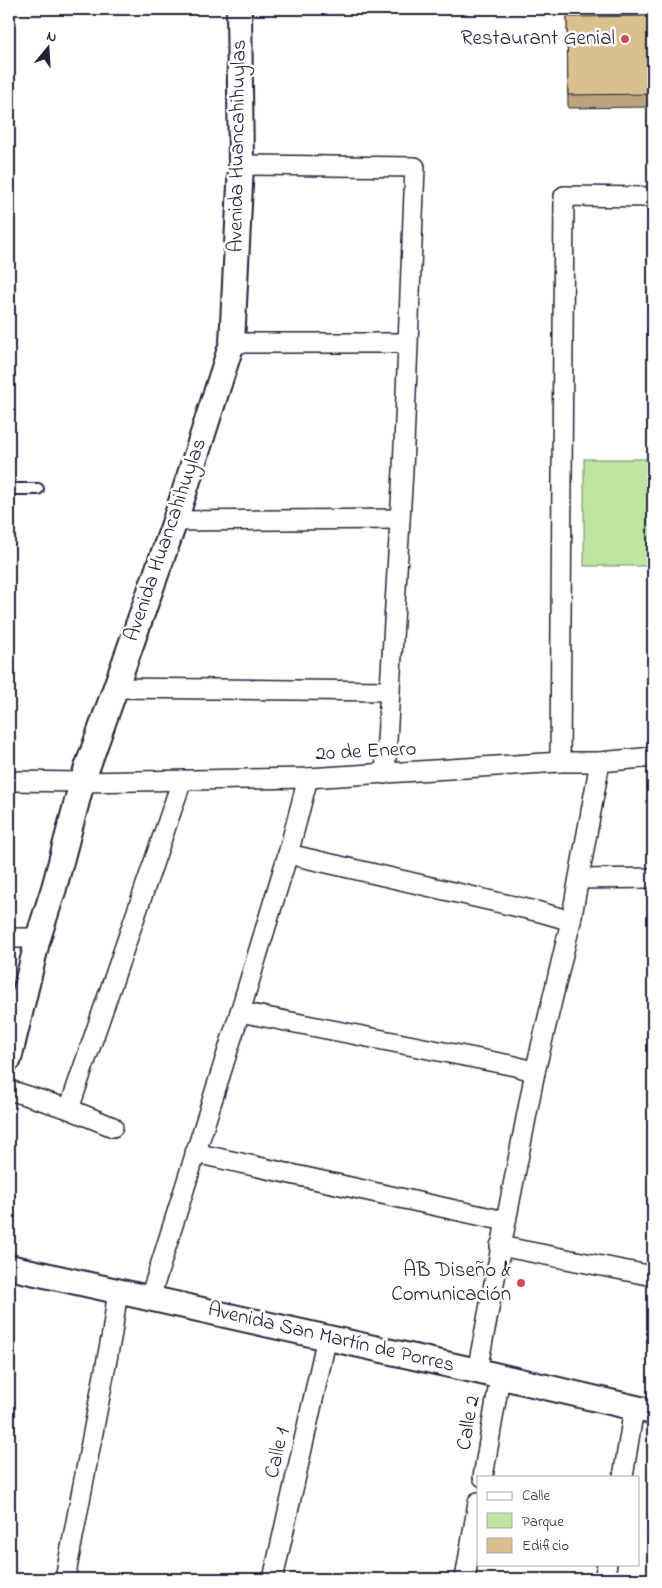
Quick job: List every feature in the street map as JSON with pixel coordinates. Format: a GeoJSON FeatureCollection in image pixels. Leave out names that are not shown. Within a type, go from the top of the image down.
{"type":"FeatureCollection","features":[{"type":"Feature","properties":{"kind":"street","name":"Avenida Huancahihuylas"},"geometry":{"type":"LineString","coordinates":[[9,1059],[38,938],[54,888],[82,782],[175,520],[232,343],[241,165],[239,9]]}},
{"type":"Feature","properties":{"kind":"street"},"geometry":{"type":"LineString","coordinates":[[241,165],[415,167],[400,519],[385,774]]}},
{"type":"Feature","properties":{"kind":"street"},"geometry":{"type":"LineString","coordinates":[[560,762],[564,196],[653,197]]}},
{"type":"Feature","properties":{"kind":"street"},"geometry":{"type":"LineString","coordinates":[[232,343],[408,342]]}},
{"type":"Feature","properties":{"kind":"street"},"geometry":{"type":"LineString","coordinates":[[175,520],[400,519]]}},
{"type":"Feature","properties":{"kind":"street"},"geometry":{"type":"LineString","coordinates":[[115,688],[390,691]]}},
{"type":"Feature","properties":{"kind":"street","name":"20 de Enero"},"geometry":{"type":"LineString","coordinates":[[9,780],[82,782],[308,778],[560,762],[600,762],[653,757]]}},
{"type":"Feature","properties":{"kind":"street"},"geometry":{"type":"LineString","coordinates":[[476,1371],[535,1072],[571,921],[600,762]]}},
{"type":"Feature","properties":{"kind":"street"},"geometry":{"type":"LineString","coordinates":[[150,1298],[240,1012],[288,854],[308,778]]}},
{"type":"Feature","properties":{"kind":"street"},"geometry":{"type":"LineString","coordinates":[[69,1109],[182,780]]}},
{"type":"Feature","properties":{"kind":"street"},"geometry":{"type":"LineString","coordinates":[[288,854],[540,912],[571,921]]}},
{"type":"Feature","properties":{"kind":"street"},"geometry":{"type":"LineString","coordinates":[[579,879],[653,878]]}},
{"type":"Feature","properties":{"kind":"street"},"geometry":{"type":"LineString","coordinates":[[9,938],[38,938]]}},
{"type":"Feature","properties":{"kind":"street"},"geometry":{"type":"LineString","coordinates":[[240,1012],[515,1066],[535,1072]]}},
{"type":"Feature","properties":{"kind":"street"},"geometry":{"type":"LineString","coordinates":[[9,1090],[69,1109],[113,1127]]}},
{"type":"Feature","properties":{"kind":"street"},"geometry":{"type":"LineString","coordinates":[[196,1153],[505,1221]]}},
{"type":"Feature","properties":{"kind":"street"},"geometry":{"type":"LineString","coordinates":[[500,1246],[653,1276]]}},
{"type":"Feature","properties":{"kind":"street","name":"Avenida San Martín de Porres"},"geometry":{"type":"LineString","coordinates":[[9,1267],[327,1337],[644,1410]]}},
{"type":"Feature","properties":{"kind":"street"},"geometry":{"type":"LineString","coordinates":[[64,1579],[112,1333],[118,1290]]}},
{"type":"Feature","properties":{"kind":"street","name":"Calle 1"},"geometry":{"type":"LineString","coordinates":[[272,1579],[327,1337]]}},
{"type":"Feature","properties":{"kind":"street","name":"Calle 2"},"geometry":{"type":"LineString","coordinates":[[483,1476],[500,1377]]}},
{"type":"Feature","properties":{"kind":"street"},"geometry":{"type":"LineString","coordinates":[[623,1476],[644,1410]]}},
{"type":"Feature","properties":{"kind":"street"},"geometry":{"type":"LineString","coordinates":[[465,1579],[477,1508]]}},
{"type":"Feature","properties":{"kind":"street"},"geometry":{"type":"LineString","coordinates":[[604,1579],[607,1566]]}},
{"type":"Feature","properties":{"kind":"lane"},"geometry":{"type":"LineString","coordinates":[[9,489],[38,489]]}},
{"type":"Feature","properties":{"kind":"green space"},"geometry":{"type":"Polygon","coordinates":[[[584,459],[653,459],[653,566],[584,566],[584,459]]]}},
{"type":"Feature","properties":{"kind":"building"},"geometry":{"type":"Polygon","coordinates":[[[651,16],[652,94],[568,95],[567,17],[651,16]]]}},
{"type":"Feature","properties":{"kind":"place","name":"Restaurant Genial"},"geometry":{"type":"Point","coordinates":[625,39]}},
{"type":"Feature","properties":{"kind":"place","name":"AB Diseño & Comunicación"},"geometry":{"type":"Point","coordinates":[521,1283]}}]}
